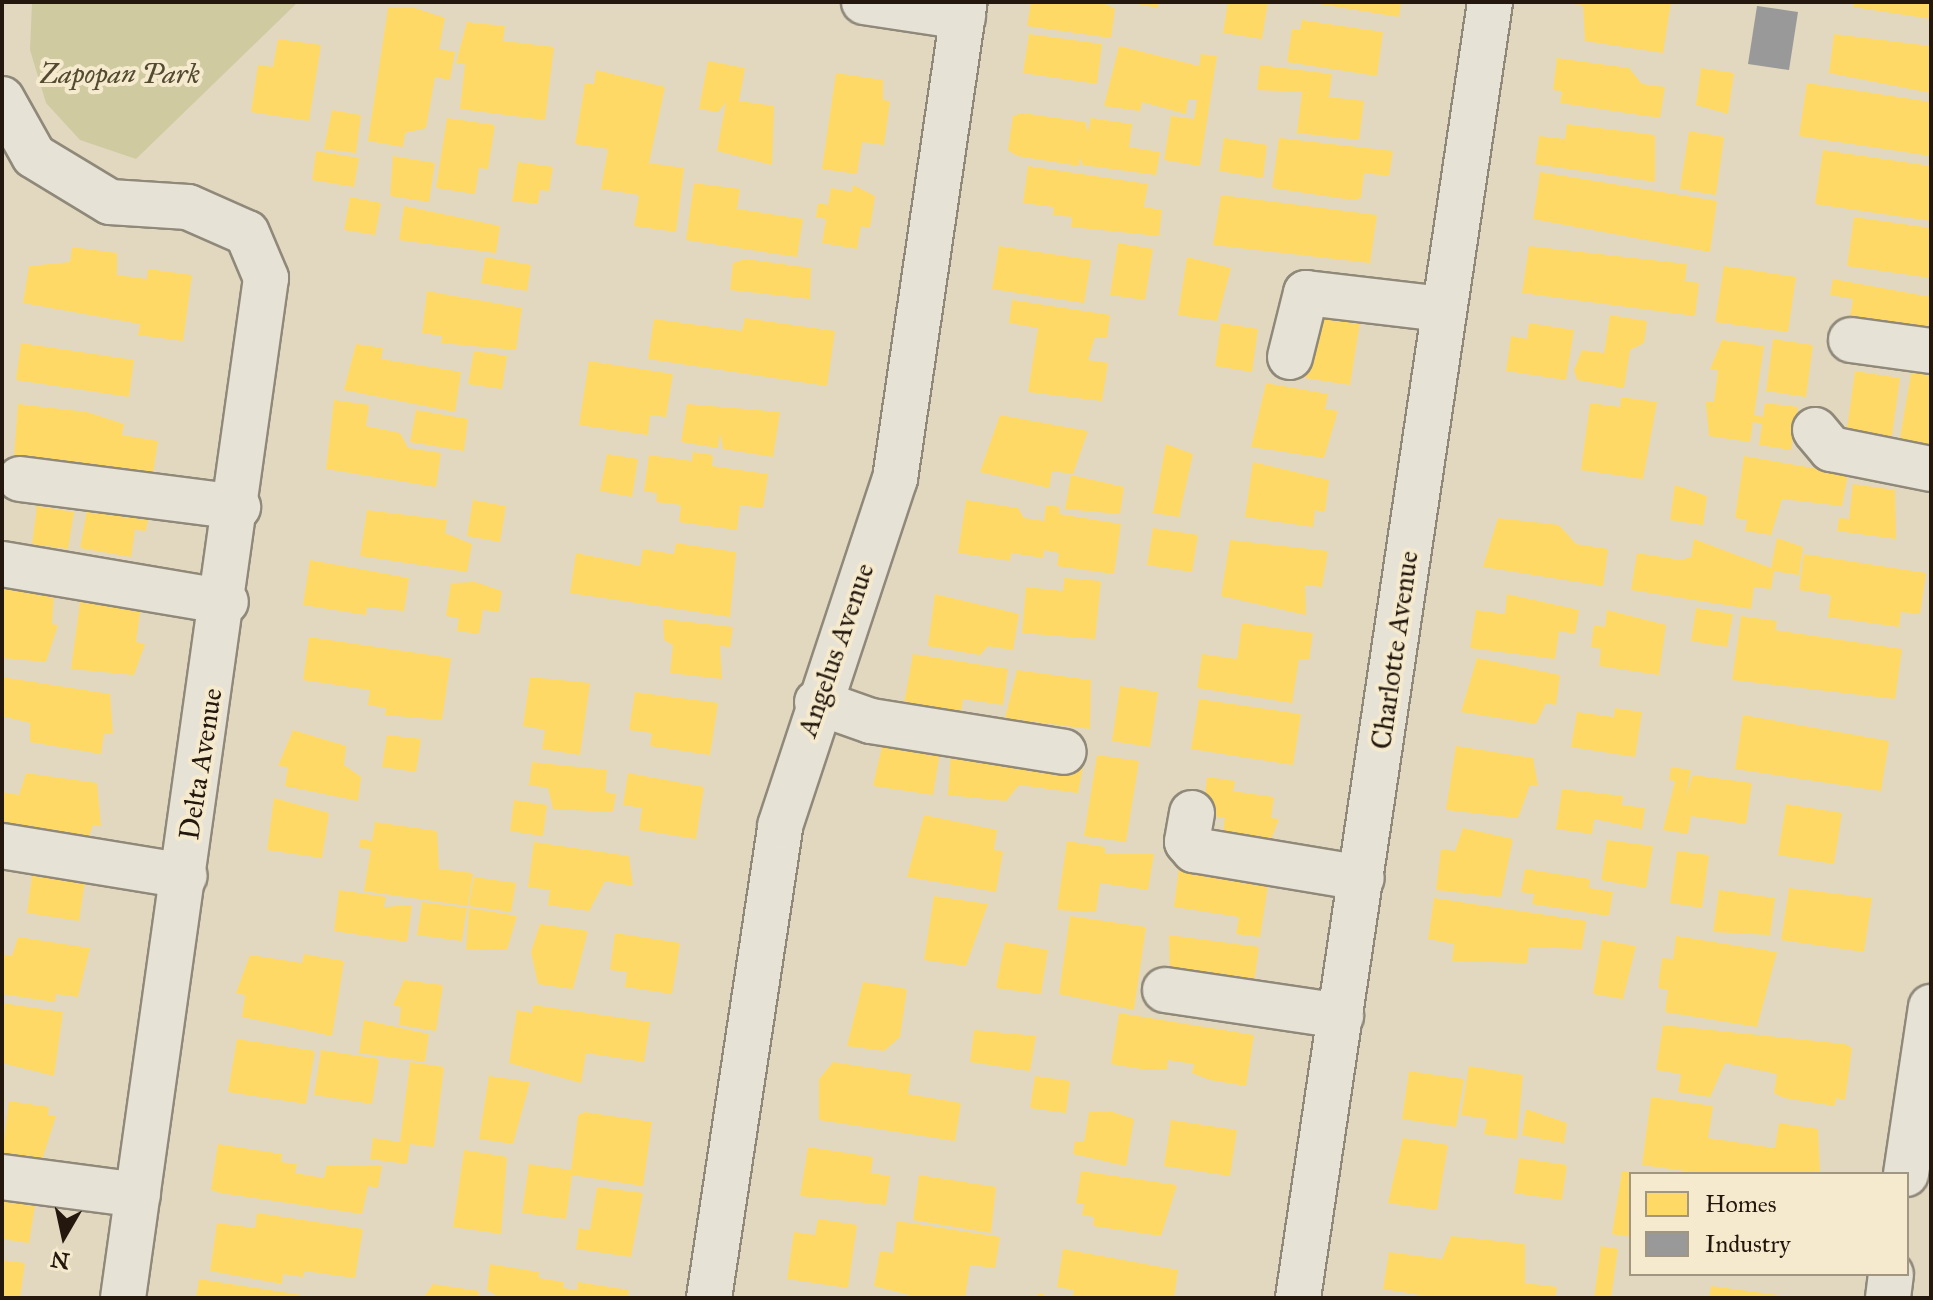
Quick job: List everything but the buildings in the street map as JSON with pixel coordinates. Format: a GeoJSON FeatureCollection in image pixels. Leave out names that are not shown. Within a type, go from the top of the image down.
{"type":"FeatureCollection","features":[{"type":"Feature","properties":{"kind":"street"},"geometry":{"type":"LineString","coordinates":[[864,2],[964,10]]}},
{"type":"Feature","properties":{"kind":"street","name":"Charlotte Avenue"},"geometry":{"type":"LineString","coordinates":[[1298,1298],[1490,2]]}},
{"type":"Feature","properties":{"kind":"street","name":"Angelus Avenue"},"geometry":{"type":"LineString","coordinates":[[709,1298],[780,826],[817,702],[895,479],[964,10]]}},
{"type":"Feature","properties":{"kind":"street","name":"Delta Avenue"},"geometry":{"type":"LineString","coordinates":[[2,99],[34,156],[110,202],[188,207],[247,233],[266,278],[226,602],[123,1298]]}},
{"type":"Feature","properties":{"kind":"street"},"geometry":{"type":"LineString","coordinates":[[1290,357],[1306,293],[1443,309]]}},
{"type":"Feature","properties":{"kind":"street"},"geometry":{"type":"LineString","coordinates":[[1851,340],[1931,351]]}},
{"type":"Feature","properties":{"kind":"street"},"geometry":{"type":"LineString","coordinates":[[1815,430],[1831,449],[1931,469]]}},
{"type":"Feature","properties":{"kind":"street"},"geometry":{"type":"LineString","coordinates":[[20,479],[238,507]]}},
{"type":"Feature","properties":{"kind":"street"},"geometry":{"type":"LineString","coordinates":[[2,564],[226,602]]}},
{"type":"Feature","properties":{"kind":"street"},"geometry":{"type":"LineString","coordinates":[[817,702],[871,721],[1064,752]]}},
{"type":"Feature","properties":{"kind":"street"},"geometry":{"type":"LineString","coordinates":[[1192,813],[1187,842],[1194,850],[1362,878]]}},
{"type":"Feature","properties":{"kind":"street"},"geometry":{"type":"LineString","coordinates":[[2,846],[185,876]]}},
{"type":"Feature","properties":{"kind":"street"},"geometry":{"type":"LineString","coordinates":[[1165,990],[1341,1016]]}},
{"type":"Feature","properties":{"kind":"street"},"geometry":{"type":"LineString","coordinates":[[1906,1172],[1931,1007]]}},
{"type":"Feature","properties":{"kind":"street"},"geometry":{"type":"LineString","coordinates":[[2,1177],[138,1195]]}},
{"type":"Feature","properties":{"kind":"street"},"geometry":{"type":"LineString","coordinates":[[1888,1298],[1891,1276]]}},
{"type":"Feature","properties":{"kind":"green space","name":"Zapopan Park"},"geometry":{"type":"Polygon","coordinates":[[[32,2],[298,2],[136,159],[80,140],[46,103],[30,50],[32,2]]]}}]}
